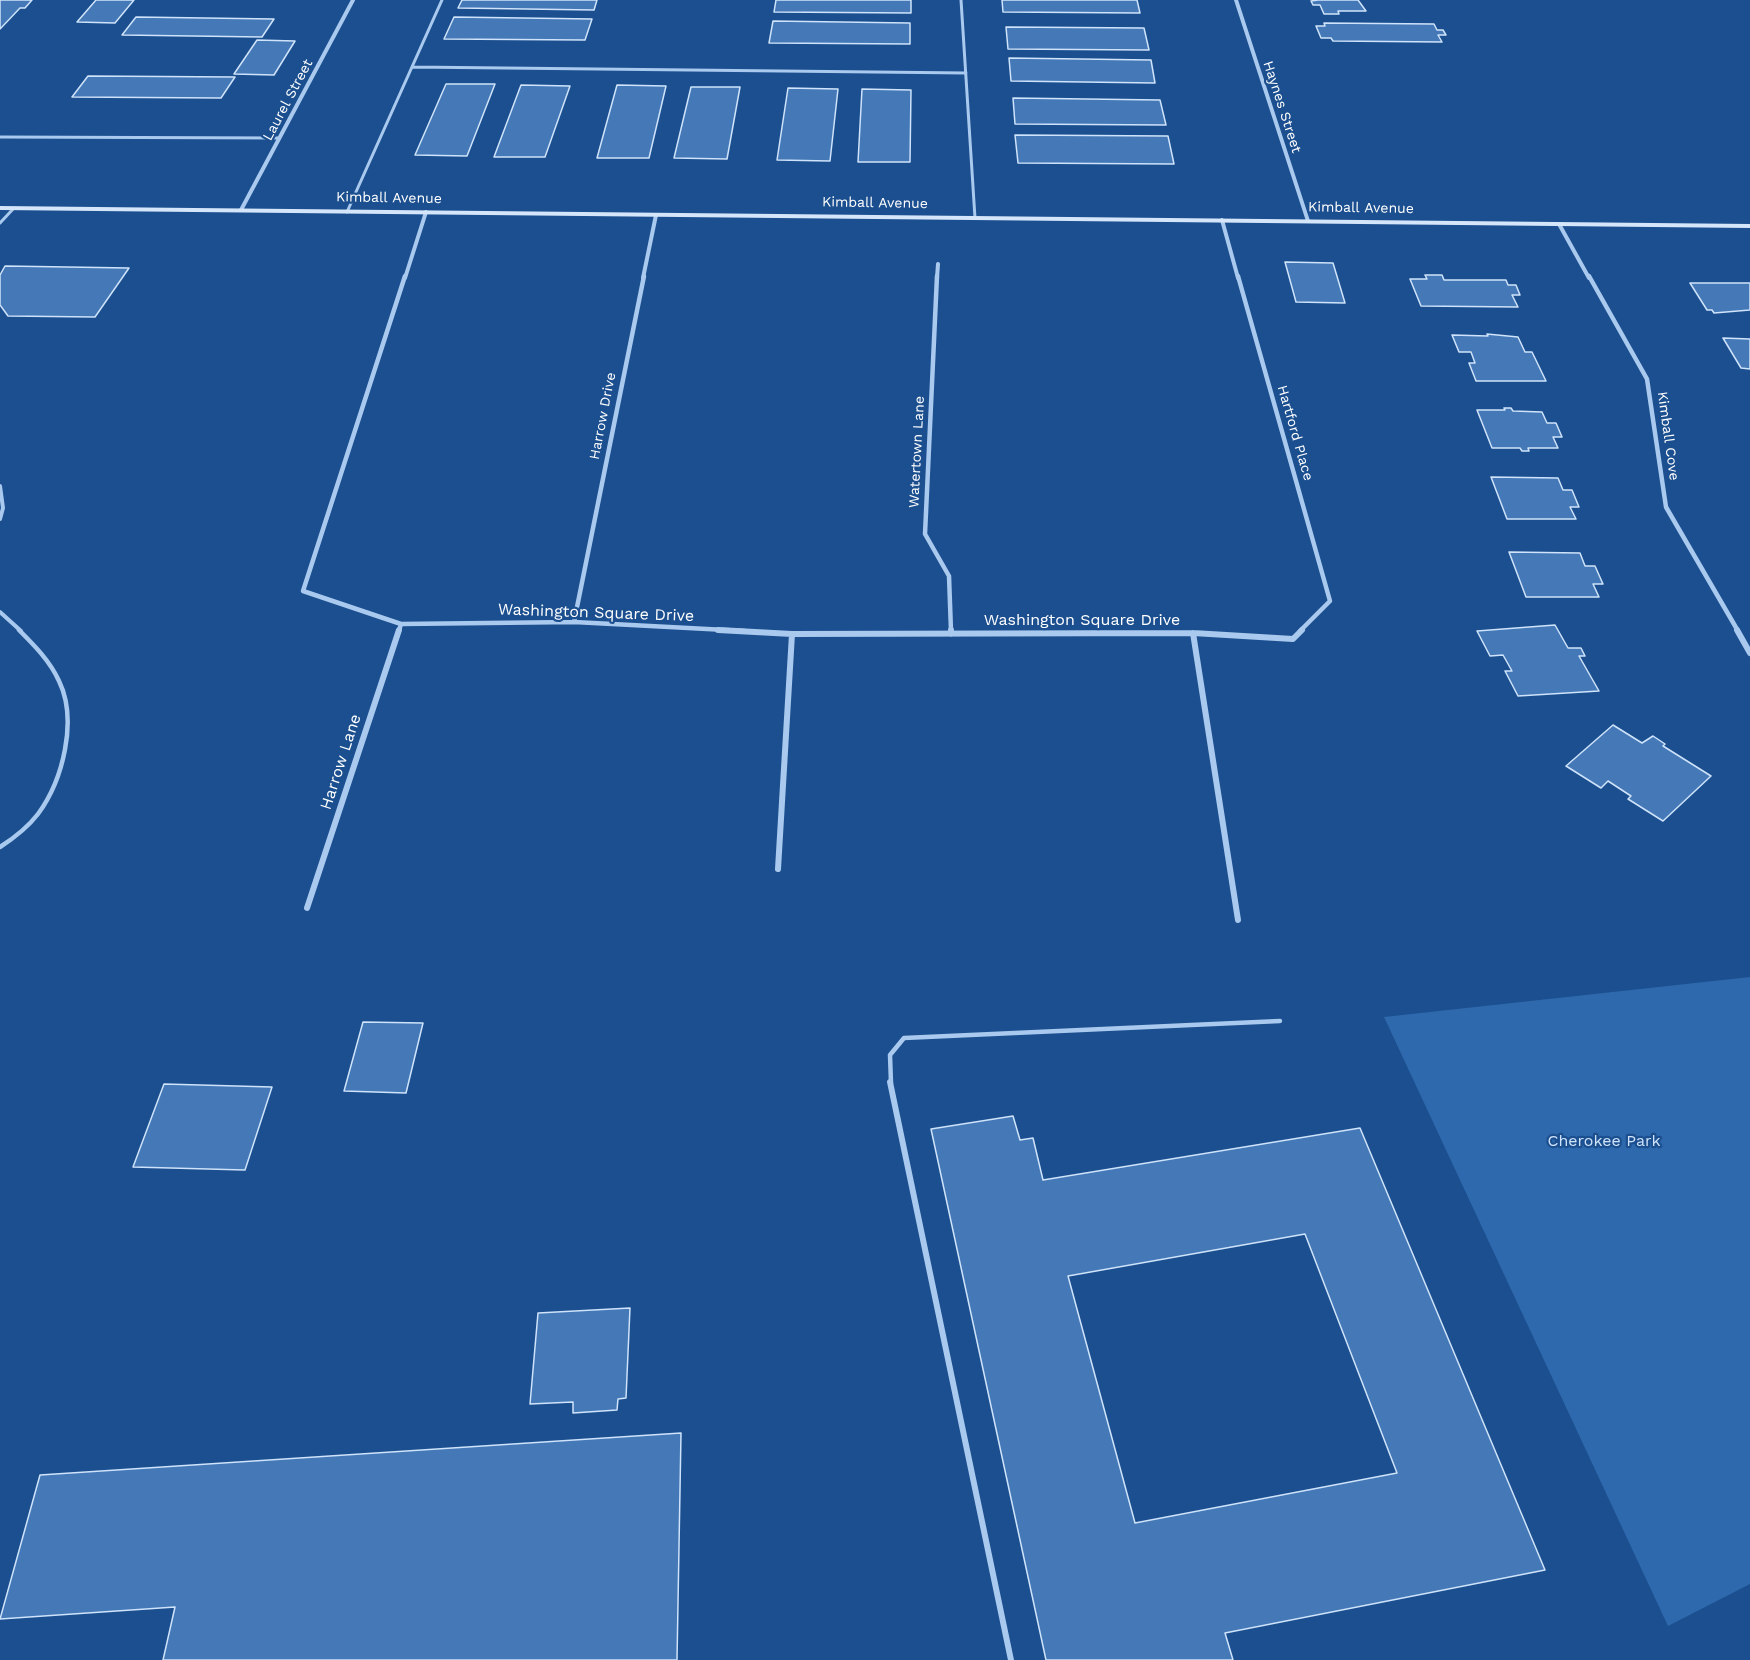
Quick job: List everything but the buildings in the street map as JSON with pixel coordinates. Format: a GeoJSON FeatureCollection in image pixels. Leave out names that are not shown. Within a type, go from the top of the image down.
{"type":"FeatureCollection","features":[{"type":"Feature","properties":{"kind":"main road","name":"Kimball Avenue"},"geometry":{"type":"LineString","coordinates":[[0,208],[1750,226]]}},
{"type":"Feature","properties":{"kind":"street","name":"Laurel Street"},"geometry":{"type":"LineString","coordinates":[[241,210],[353,0]]}},
{"type":"Feature","properties":{"kind":"street","name":"Haynes Street"},"geometry":{"type":"LineString","coordinates":[[1236,0],[1308,221]]}},
{"type":"Feature","properties":{"kind":"street","name":"Washington Square Drive"},"geometry":{"type":"LineString","coordinates":[[426,212],[303,591],[401,624],[574,622],[792,634],[1193,633],[1293,639]]}},
{"type":"Feature","properties":{"kind":"street","name":"Harrow Drive"},"geometry":{"type":"LineString","coordinates":[[574,622],[656,215]]}},
{"type":"Feature","properties":{"kind":"street","name":"Hartford Place"},"geometry":{"type":"LineString","coordinates":[[1222,220],[1330,602],[1293,639]]}},
{"type":"Feature","properties":{"kind":"street","name":"Kimball Cove"},"geometry":{"type":"LineString","coordinates":[[1559,224],[1647,379],[1666,507],[1750,653]]}},
{"type":"Feature","properties":{"kind":"street","name":"Watertown Lane"},"geometry":{"type":"LineString","coordinates":[[938,264],[925,534],[949,576],[951,634]]}},
{"type":"Feature","properties":{"kind":"street","name":"Harrow Lane"},"geometry":{"type":"LineString","coordinates":[[307,908],[401,624]]}},
{"type":"Feature","properties":{"kind":"street"},"geometry":{"type":"LineString","coordinates":[[1193,633],[1238,920]]}},
{"type":"Feature","properties":{"kind":"street"},"geometry":{"type":"LineString","coordinates":[[777,869],[792,634]]}},
{"type":"Feature","properties":{"kind":"lane"},"geometry":{"type":"LineString","coordinates":[[347,212],[442,0]]}},
{"type":"Feature","properties":{"kind":"lane"},"geometry":{"type":"LineString","coordinates":[[961,0],[975,218]]}},
{"type":"Feature","properties":{"kind":"lane"},"geometry":{"type":"LineString","coordinates":[[412,67],[966,73]]}},
{"type":"Feature","properties":{"kind":"lane"},"geometry":{"type":"LineString","coordinates":[[0,137],[279,138]]}},
{"type":"Feature","properties":{"kind":"lane"},"geometry":{"type":"LineString","coordinates":[[0,223],[14,208]]}},
{"type":"Feature","properties":{"kind":"lane"},"geometry":{"type":"LineString","coordinates":[[0,486],[3,508],[0,519]]}},
{"type":"Feature","properties":{"kind":"lane"},"geometry":{"type":"LineString","coordinates":[[0,612],[36,646],[59,680],[66,700],[67,726],[62,757],[52,791],[39,814],[0,847]]}},
{"type":"Feature","properties":{"kind":"lane"},"geometry":{"type":"LineString","coordinates":[[1011,1660],[889,1076],[891,1055],[904,1038],[1280,1021]]}},
{"type":"Feature","properties":{"kind":"green space","name":"Cherokee Park"},"geometry":{"type":"Polygon","coordinates":[[[1750,977],[1750,1584],[1668,1626],[1384,1017],[1750,977]]]}}]}
